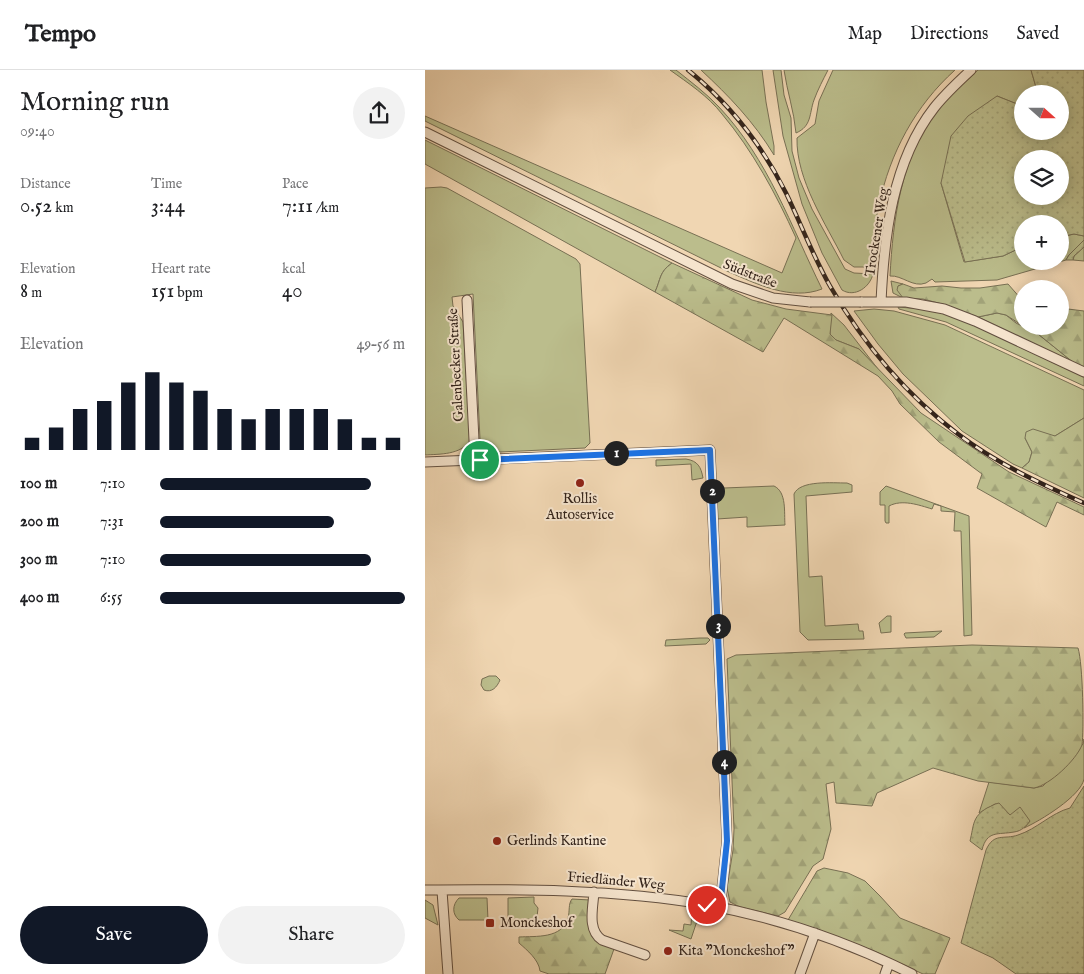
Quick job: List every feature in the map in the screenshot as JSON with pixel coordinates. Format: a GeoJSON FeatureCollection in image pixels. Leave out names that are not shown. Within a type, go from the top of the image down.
{"type":"FeatureCollection","features":[{"type":"Feature","properties":{"kind":"street","name":"Trockener Weg"},"geometry":{"type":"LineString","coordinates":[[881,302],[891,213],[904,165],[920,128],[933,108],[971,70]]}},
{"type":"Feature","properties":{"kind":"street","name":"Südstraße"},"geometry":{"type":"LineString","coordinates":[[425,132],[732,284],[773,298],[810,302],[906,302],[944,309],[975,321],[1084,372]]}},
{"type":"Feature","properties":{"kind":"street","name":"Galenbecker Straße"},"geometry":{"type":"LineString","coordinates":[[467,300],[475,460]]}},
{"type":"Feature","properties":{"kind":"street"},"geometry":{"type":"LineString","coordinates":[[425,462],[710,450],[727,841],[720,908]]}},
{"type":"Feature","properties":{"kind":"street","name":"Friedländer Weg"},"geometry":{"type":"LineString","coordinates":[[425,890],[554,890],[663,898],[720,908],[815,934],[912,974]]}},
{"type":"Feature","properties":{"kind":"street"},"geometry":{"type":"LineString","coordinates":[[442,891],[448,974]]}},
{"type":"Feature","properties":{"kind":"street"},"geometry":{"type":"LineString","coordinates":[[594,892],[592,925],[597,937],[645,955]]}},
{"type":"Feature","properties":{"kind":"street"},"geometry":{"type":"LineString","coordinates":[[800,974],[815,934]]}},
{"type":"Feature","properties":{"kind":"street"},"geometry":{"type":"LineString","coordinates":[[885,974],[889,963]]}},
{"type":"Feature","properties":{"kind":"green space"},"geometry":{"type":"Polygon","coordinates":[[[670,70],[676,70],[698,88],[714,102],[736,127],[765,171],[822,289],[798,293],[786,292],[774,290],[740,277],[425,121],[425,116],[782,273],[796,238],[772,189],[744,143],[711,101],[670,70]]]}},
{"type":"Feature","properties":{"kind":"green space"},"geometry":{"type":"Polygon","coordinates":[[[701,70],[762,70],[774,155],[741,110],[701,70]]]}},
{"type":"Feature","properties":{"kind":"green space"},"geometry":{"type":"Polygon","coordinates":[[[773,70],[781,70],[784,95],[791,118],[792,151],[799,178],[812,209],[845,269],[854,273],[873,274],[869,283],[857,292],[852,293],[842,290],[822,253],[802,204],[783,136],[773,70]]]}},
{"type":"Feature","properties":{"kind":"green space"},"geometry":{"type":"Polygon","coordinates":[[[784,70],[828,70],[812,105],[805,127],[796,133],[794,117],[784,70]]]}},
{"type":"Feature","properties":{"kind":"green space"},"geometry":{"type":"Polygon","coordinates":[[[833,70],[955,70],[916,115],[897,149],[877,213],[872,267],[854,267],[844,260],[813,201],[801,170],[797,138],[815,124],[819,101],[833,70]]]}},
{"type":"Feature","properties":{"kind":"green space"},"geometry":{"type":"Polygon","coordinates":[[[978,70],[1031,70],[1035,85],[1014,85],[1014,103],[997,96],[941,183],[964,262],[1003,256],[1014,251],[1014,270],[1032,270],[997,280],[935,282],[932,279],[926,283],[917,284],[899,277],[890,276],[901,189],[915,148],[925,129],[937,111],[978,70]]]}},
{"type":"Feature","properties":{"kind":"green space"},"geometry":{"type":"Polygon","coordinates":[[[1031,70],[1084,70],[1084,236],[1069,235],[1069,215],[1014,215],[1014,251],[1003,256],[965,262],[941,183],[951,136],[968,116],[997,96],[1014,103],[1014,140],[1069,140],[1069,85],[1035,85],[1031,70]]]}},
{"type":"Feature","properties":{"kind":"green space"},"geometry":{"type":"Polygon","coordinates":[[[425,140],[672,263],[662,273],[655,292],[425,164],[425,140]]]}},
{"type":"Feature","properties":{"kind":"green space"},"geometry":{"type":"Polygon","coordinates":[[[425,188],[447,188],[576,259],[580,264],[590,443],[585,448],[500,452],[484,446],[480,439],[473,294],[452,297],[453,306],[463,322],[470,441],[466,446],[455,451],[425,455],[425,188]]]}},
{"type":"Feature","properties":{"kind":"green space"},"geometry":{"type":"Polygon","coordinates":[[[1069,235],[1084,236],[1084,240],[1069,255],[1069,235]]]}},
{"type":"Feature","properties":{"kind":"green space"},"geometry":{"type":"Polygon","coordinates":[[[1084,240],[1084,247],[1074,256],[1073,260],[1069,260],[1069,255],[1084,240]]]}},
{"type":"Feature","properties":{"kind":"green space"},"geometry":{"type":"Polygon","coordinates":[[[1084,247],[1084,261],[1073,260],[1074,256],[1084,247]]]}},
{"type":"Feature","properties":{"kind":"green space"},"geometry":{"type":"Polygon","coordinates":[[[672,263],[752,300],[786,309],[832,315],[830,334],[836,340],[859,349],[921,413],[1009,472],[1084,507],[1084,515],[1057,502],[1046,527],[977,488],[982,474],[939,442],[900,404],[892,391],[878,376],[784,318],[763,352],[655,292],[662,273],[672,263]]]}},
{"type":"Feature","properties":{"kind":"green space"},"geometry":{"type":"Polygon","coordinates":[[[891,281],[903,284],[898,286],[903,298],[893,293],[891,281]]]}},
{"type":"Feature","properties":{"kind":"green space"},"geometry":{"type":"Polygon","coordinates":[[[903,284],[914,288],[942,286],[980,288],[1008,284],[1014,291],[1014,320],[1006,315],[997,313],[978,317],[923,299],[903,298],[897,290],[898,286],[903,284]]]}},
{"type":"Feature","properties":{"kind":"green space"},"geometry":{"type":"Polygon","coordinates":[[[898,307],[942,313],[973,325],[1084,377],[1084,386],[946,322],[899,309],[898,307]]]}},
{"type":"Feature","properties":{"kind":"green space"},"geometry":{"type":"Polygon","coordinates":[[[874,309],[894,311],[945,325],[1084,390],[1084,418],[1055,436],[1025,438],[1032,452],[1029,462],[1022,468],[1013,464],[962,431],[903,374],[854,311],[874,309]]]}},
{"type":"Feature","properties":{"kind":"green space"},"geometry":{"type":"Polygon","coordinates":[[[1069,309],[1084,311],[1084,368],[1074,363],[1039,335],[1069,335],[1069,309]]]}},
{"type":"Feature","properties":{"kind":"green space"},"geometry":{"type":"Polygon","coordinates":[[[831,313],[844,325],[881,373],[859,349],[836,340],[830,334],[831,313]]]}},
{"type":"Feature","properties":{"kind":"green space"},"geometry":{"type":"Polygon","coordinates":[[[997,313],[1006,315],[1014,321],[1014,334],[978,317],[997,313]]]}},
{"type":"Feature","properties":{"kind":"green space"},"geometry":{"type":"Polygon","coordinates":[[[1016,335],[1039,335],[1074,363],[1016,335]]]}},
{"type":"Feature","properties":{"kind":"green space"},"geometry":{"type":"Polygon","coordinates":[[[1084,418],[1084,498],[1022,468],[1029,462],[1032,452],[1025,438],[1026,432],[1033,429],[1055,436],[1084,418]]]}},
{"type":"Feature","properties":{"kind":"green space"},"geometry":{"type":"Polygon","coordinates":[[[686,459],[698,465],[703,478],[692,480],[691,464],[656,466],[656,460],[686,459]]]}},
{"type":"Feature","properties":{"kind":"green space"},"geometry":{"type":"Polygon","coordinates":[[[847,483],[852,485],[852,492],[806,496],[809,577],[822,576],[825,626],[858,624],[859,631],[863,631],[864,639],[808,640],[800,632],[794,494],[803,486],[809,484],[847,483]]]}},
{"type":"Feature","properties":{"kind":"green space"},"geometry":{"type":"Polygon","coordinates":[[[774,486],[783,498],[785,525],[747,527],[747,517],[717,519],[717,495],[724,488],[774,486]]]}},
{"type":"Feature","properties":{"kind":"green space"},"geometry":{"type":"Polygon","coordinates":[[[886,486],[969,516],[972,635],[964,636],[961,531],[954,531],[955,512],[941,511],[941,506],[934,504],[932,509],[911,503],[899,503],[889,506],[889,523],[886,523],[885,505],[880,505],[880,492],[886,486]]]}},
{"type":"Feature","properties":{"kind":"green space"},"geometry":{"type":"Polygon","coordinates":[[[887,616],[891,616],[891,632],[881,633],[879,623],[887,616]]]}},
{"type":"Feature","properties":{"kind":"green space"},"geometry":{"type":"Polygon","coordinates":[[[942,631],[934,637],[906,638],[904,634],[905,633],[942,631]]]}},
{"type":"Feature","properties":{"kind":"green space"},"geometry":{"type":"Polygon","coordinates":[[[708,638],[710,640],[706,644],[665,646],[666,640],[708,638]]]}},
{"type":"Feature","properties":{"kind":"green space"},"geometry":{"type":"Polygon","coordinates":[[[972,645],[1078,648],[1083,697],[1083,726],[1082,745],[1074,758],[1055,777],[1034,788],[978,781],[933,768],[877,793],[872,806],[836,803],[834,782],[826,784],[831,829],[823,859],[813,866],[785,912],[778,916],[740,907],[730,902],[727,888],[734,829],[727,659],[736,655],[972,645]]]}},
{"type":"Feature","properties":{"kind":"green space"},"geometry":{"type":"Polygon","coordinates":[[[496,676],[500,680],[494,689],[487,691],[481,685],[482,679],[496,676]]]}},
{"type":"Feature","properties":{"kind":"green space"},"geometry":{"type":"Polygon","coordinates":[[[1084,739],[1084,779],[1076,793],[1059,807],[1024,828],[1030,821],[1010,815],[999,804],[995,804],[979,813],[989,782],[1034,788],[1043,786],[1083,744],[1084,739]]]}},
{"type":"Feature","properties":{"kind":"green space"},"geometry":{"type":"Polygon","coordinates":[[[1084,786],[1084,974],[1016,974],[993,958],[961,943],[986,850],[989,844],[996,839],[1025,832],[1057,813],[1070,808],[1084,786]]]}},
{"type":"Feature","properties":{"kind":"green space"},"geometry":{"type":"Polygon","coordinates":[[[999,803],[1010,815],[1020,807],[1030,821],[1019,831],[990,836],[982,850],[970,841],[974,822],[982,811],[999,803]]]}},
{"type":"Feature","properties":{"kind":"green space"},"geometry":{"type":"Polygon","coordinates":[[[824,868],[848,873],[865,881],[900,918],[950,938],[935,974],[923,974],[874,951],[788,920],[817,871],[824,868]]]}},
{"type":"Feature","properties":{"kind":"green space"},"geometry":{"type":"Polygon","coordinates":[[[534,897],[534,903],[538,908],[537,917],[534,919],[508,920],[508,898],[534,897]]]}},
{"type":"Feature","properties":{"kind":"green space"},"geometry":{"type":"Polygon","coordinates":[[[459,898],[487,898],[488,920],[459,920],[455,915],[454,909],[459,898]]]}},
{"type":"Feature","properties":{"kind":"green space"},"geometry":{"type":"Polygon","coordinates":[[[572,899],[590,900],[601,944],[614,949],[605,974],[549,974],[540,971],[535,959],[519,943],[519,937],[548,935],[560,930],[568,918],[572,899]]]}},
{"type":"Feature","properties":{"kind":"green space"},"geometry":{"type":"Polygon","coordinates":[[[425,900],[433,905],[438,925],[425,918],[425,900]]]}},
{"type":"Feature","properties":{"kind":"green space"},"geometry":{"type":"Polygon","coordinates":[[[692,910],[700,912],[691,939],[669,930],[683,931],[684,924],[691,925],[692,910]]]}},
{"type":"Feature","properties":{"kind":"railway"},"geometry":{"type":"LineString","coordinates":[[688,70],[718,97],[756,142],[777,175],[830,286],[856,328],[903,385],[920,402],[973,445],[1019,472],[1084,503]]}},
{"type":"Feature","properties":{"kind":"place","name":"Rollis Autoservice"},"geometry":{"type":"Point","coordinates":[580,483]}},
{"type":"Feature","properties":{"kind":"place","name":"Gerlinds Kantine"},"geometry":{"type":"Point","coordinates":[497,841]}},
{"type":"Feature","properties":{"kind":"place","name":"Monckeshof"},"geometry":{"type":"Point","coordinates":[490,923]}},
{"type":"Feature","properties":{"kind":"place","name":"Kita \"Monckeshof\""},"geometry":{"type":"Point","coordinates":[668,951]}},
{"type":"Feature","properties":{"kind":"route"},"geometry":{"type":"LineString","coordinates":[[480,460],[710,450],[727,841],[720,908],[707,905]]}}]}
